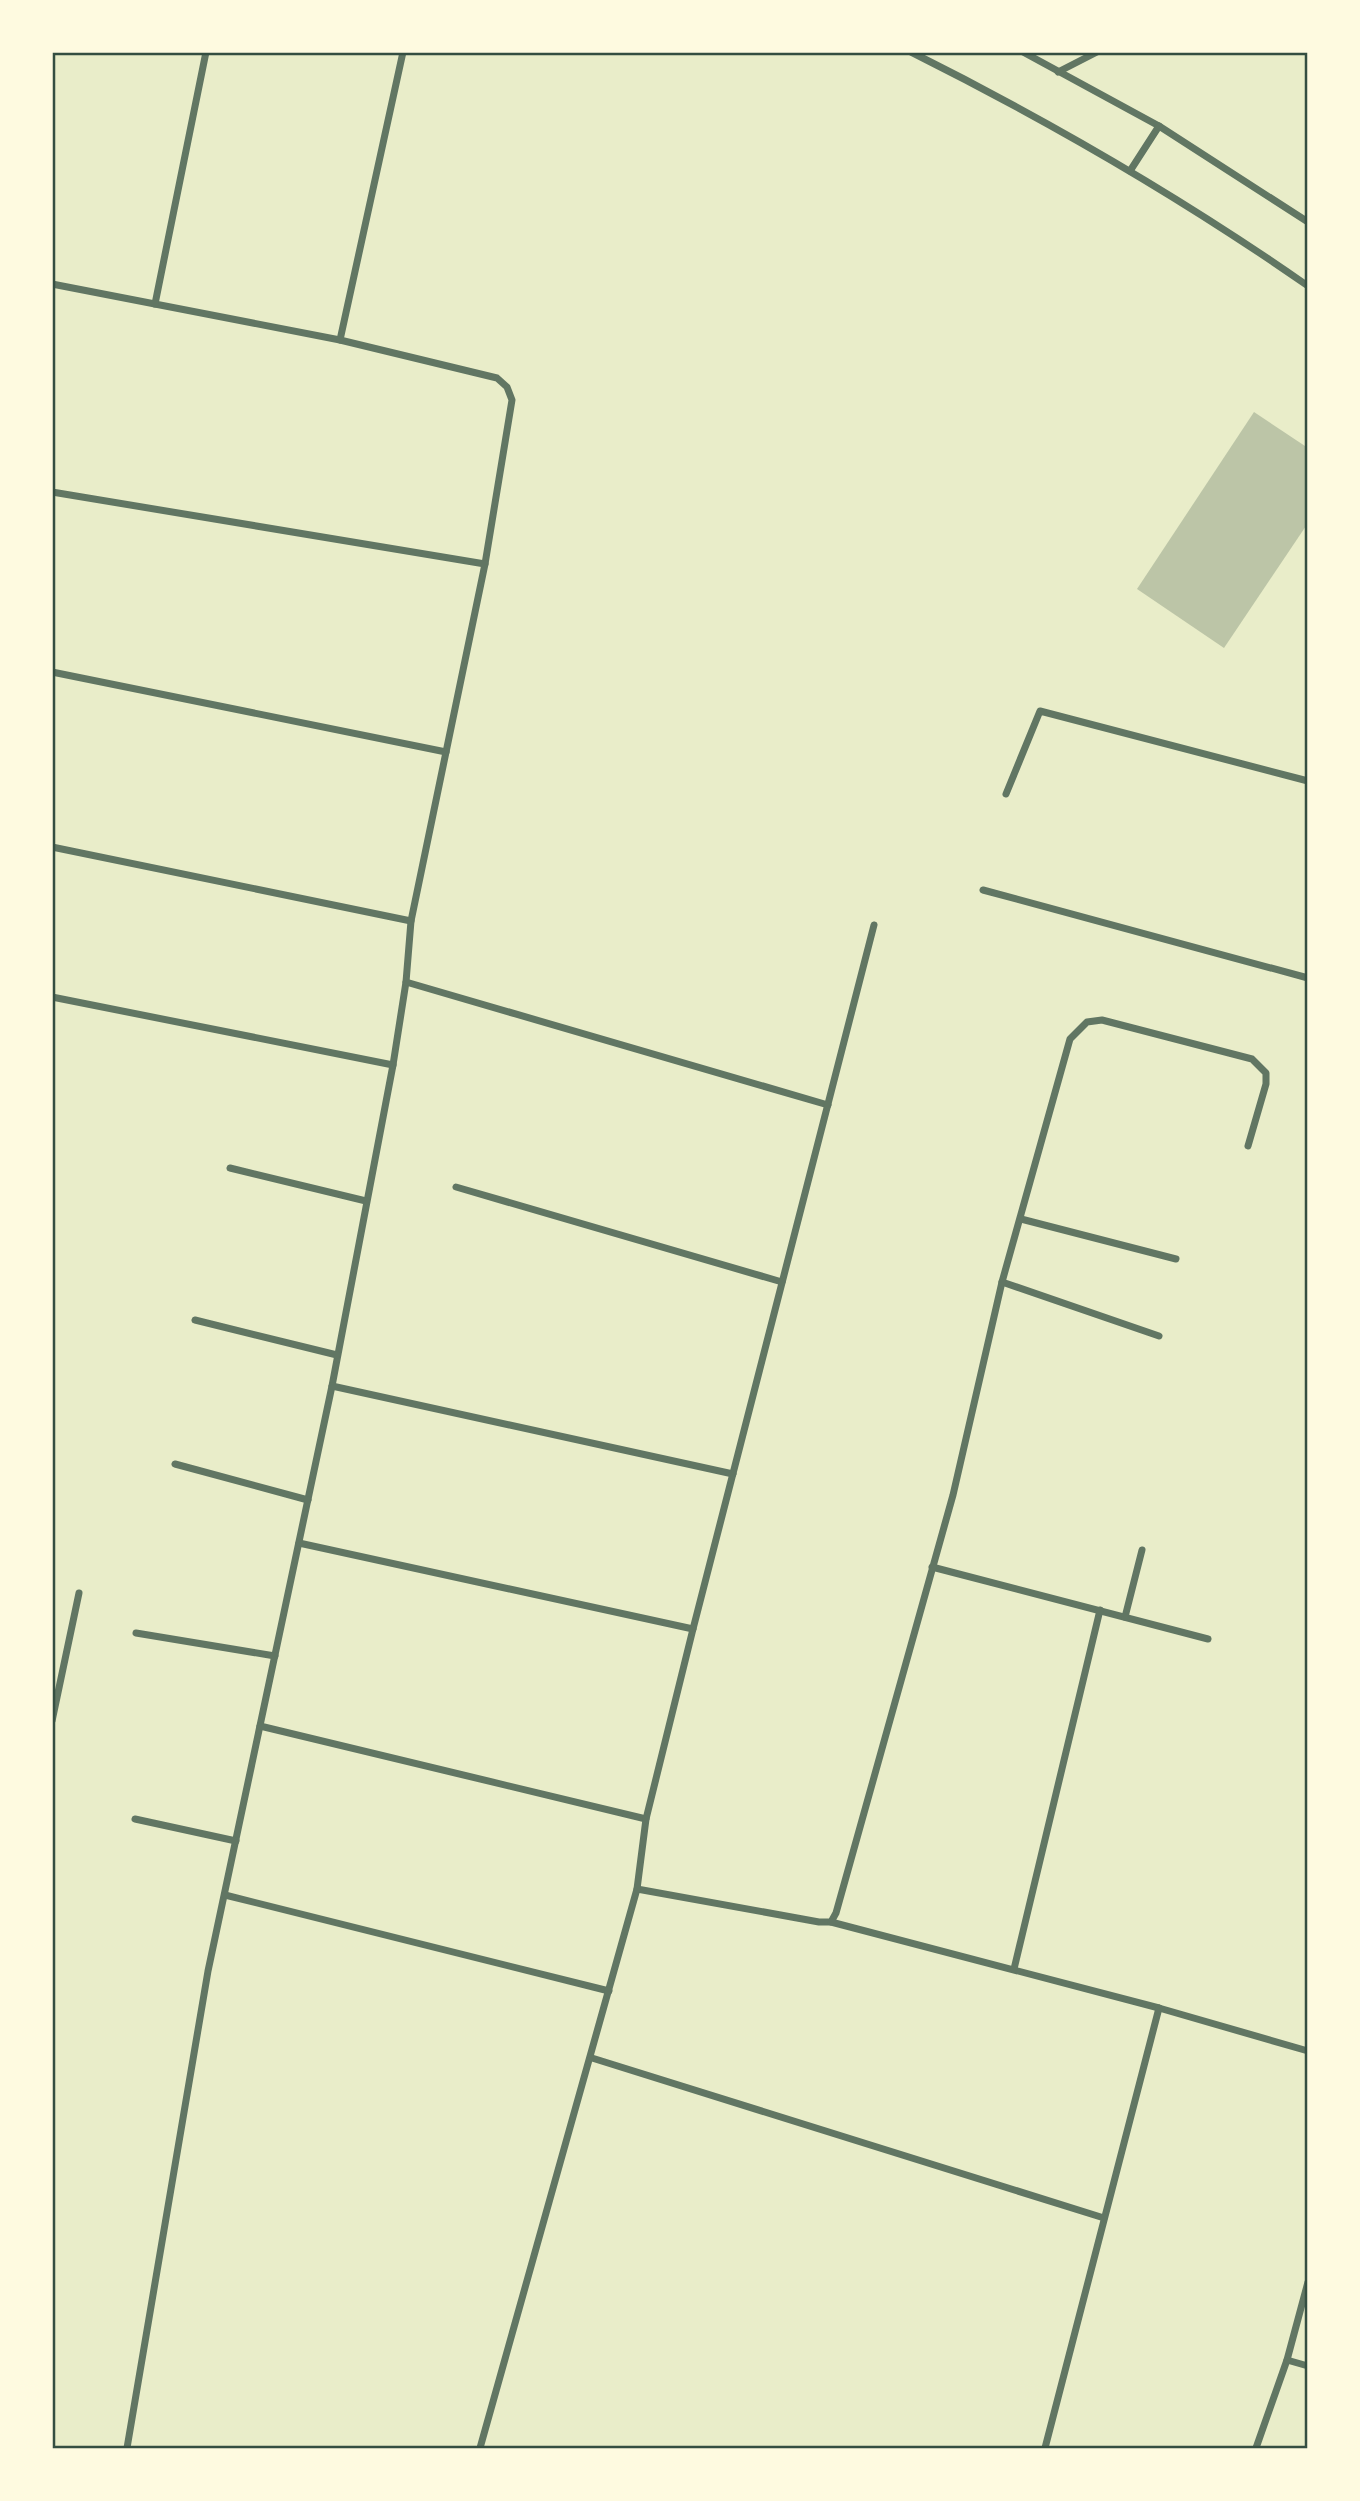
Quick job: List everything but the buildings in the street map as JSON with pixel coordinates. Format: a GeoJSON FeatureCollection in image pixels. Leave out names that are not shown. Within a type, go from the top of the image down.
{"type":"FeatureCollection","features":[{"type":"Feature","properties":{"kind":"street"},"geometry":{"type":"LineString","coordinates":[[155,304],[206,52]]}},
{"type":"Feature","properties":{"kind":"street"},"geometry":{"type":"LineString","coordinates":[[340,340],[403,52]]}},
{"type":"Feature","properties":{"kind":"street"},"geometry":{"type":"LineString","coordinates":[[911,52],[1085,144],[1234,235],[1307,286]]}},
{"type":"Feature","properties":{"kind":"street"},"geometry":{"type":"LineString","coordinates":[[1023,52],[1158,126],[1307,222]]}},
{"type":"Feature","properties":{"kind":"street"},"geometry":{"type":"LineString","coordinates":[[1058,72],[1097,52]]}},
{"type":"Feature","properties":{"kind":"street"},"geometry":{"type":"LineString","coordinates":[[1130,171],[1158,126]]}},
{"type":"Feature","properties":{"kind":"street"},"geometry":{"type":"LineString","coordinates":[[52,284],[340,340],[497,378],[507,387],[512,410],[485,564],[411,921],[406,982],[393,1065],[332,1386],[208,1971],[127,2448]]}},
{"type":"Feature","properties":{"kind":"street"},"geometry":{"type":"LineString","coordinates":[[52,492],[485,564]]}},
{"type":"Feature","properties":{"kind":"street"},"geometry":{"type":"LineString","coordinates":[[52,672],[446,752]]}},
{"type":"Feature","properties":{"kind":"street"},"geometry":{"type":"LineString","coordinates":[[1006,794],[1040,710],[1307,781]]}},
{"type":"Feature","properties":{"kind":"street"},"geometry":{"type":"LineString","coordinates":[[52,847],[411,921]]}},
{"type":"Feature","properties":{"kind":"street"},"geometry":{"type":"LineString","coordinates":[[983,890],[1307,978]]}},
{"type":"Feature","properties":{"kind":"street"},"geometry":{"type":"LineString","coordinates":[[480,2448],[592,2058],[637,1889],[646,1819],[874,925]]}},
{"type":"Feature","properties":{"kind":"street"},"geometry":{"type":"LineString","coordinates":[[406,982],[828,1105]]}},
{"type":"Feature","properties":{"kind":"street"},"geometry":{"type":"LineString","coordinates":[[52,996],[393,1065]]}},
{"type":"Feature","properties":{"kind":"street"},"geometry":{"type":"LineString","coordinates":[[831,1922],[836,1913],[953,1495],[1002,1282],[1070,1039],[1087,1022],[1102,1020],[1252,1059],[1261,1065],[1266,1073],[1266,1084],[1248,1146]]}},
{"type":"Feature","properties":{"kind":"street"},"geometry":{"type":"LineString","coordinates":[[230,1168],[366,1201]]}},
{"type":"Feature","properties":{"kind":"street"},"geometry":{"type":"LineString","coordinates":[[456,1187],[782,1282]]}},
{"type":"Feature","properties":{"kind":"street"},"geometry":{"type":"LineString","coordinates":[[1021,1219],[1176,1259]]}},
{"type":"Feature","properties":{"kind":"street"},"geometry":{"type":"LineString","coordinates":[[1002,1282],[1160,1336]]}},
{"type":"Feature","properties":{"kind":"street"},"geometry":{"type":"LineString","coordinates":[[195,1320],[337,1355]]}},
{"type":"Feature","properties":{"kind":"street"},"geometry":{"type":"LineString","coordinates":[[332,1386],[733,1474]]}},
{"type":"Feature","properties":{"kind":"street"},"geometry":{"type":"LineString","coordinates":[[175,1464],[308,1500]]}},
{"type":"Feature","properties":{"kind":"street"},"geometry":{"type":"LineString","coordinates":[[299,1543],[693,1629]]}},
{"type":"Feature","properties":{"kind":"street"},"geometry":{"type":"LineString","coordinates":[[1125,1617],[1142,1550]]}},
{"type":"Feature","properties":{"kind":"street"},"geometry":{"type":"LineString","coordinates":[[932,1566],[1208,1639]]}},
{"type":"Feature","properties":{"kind":"street"},"geometry":{"type":"LineString","coordinates":[[52,1721],[79,1593]]}},
{"type":"Feature","properties":{"kind":"street"},"geometry":{"type":"LineString","coordinates":[[1014,1969],[1100,1610]]}},
{"type":"Feature","properties":{"kind":"street"},"geometry":{"type":"LineString","coordinates":[[136,1633],[275,1656]]}},
{"type":"Feature","properties":{"kind":"street"},"geometry":{"type":"LineString","coordinates":[[260,1726],[646,1819]]}},
{"type":"Feature","properties":{"kind":"street"},"geometry":{"type":"LineString","coordinates":[[135,1819],[236,1841]]}},
{"type":"Feature","properties":{"kind":"street"},"geometry":{"type":"LineString","coordinates":[[637,1889],[831,1922],[1159,2008],[1307,2051]]}},
{"type":"Feature","properties":{"kind":"street"},"geometry":{"type":"LineString","coordinates":[[225,1895],[609,1991]]}},
{"type":"Feature","properties":{"kind":"street"},"geometry":{"type":"LineString","coordinates":[[1045,2448],[1159,2008]]}},
{"type":"Feature","properties":{"kind":"street"},"geometry":{"type":"LineString","coordinates":[[592,2058],[1104,2218]]}},
{"type":"Feature","properties":{"kind":"street"},"geometry":{"type":"LineString","coordinates":[[1256,2448],[1287,2360],[1307,2282]]}},
{"type":"Feature","properties":{"kind":"street"},"geometry":{"type":"LineString","coordinates":[[1287,2360],[1307,2366]]}}]}
